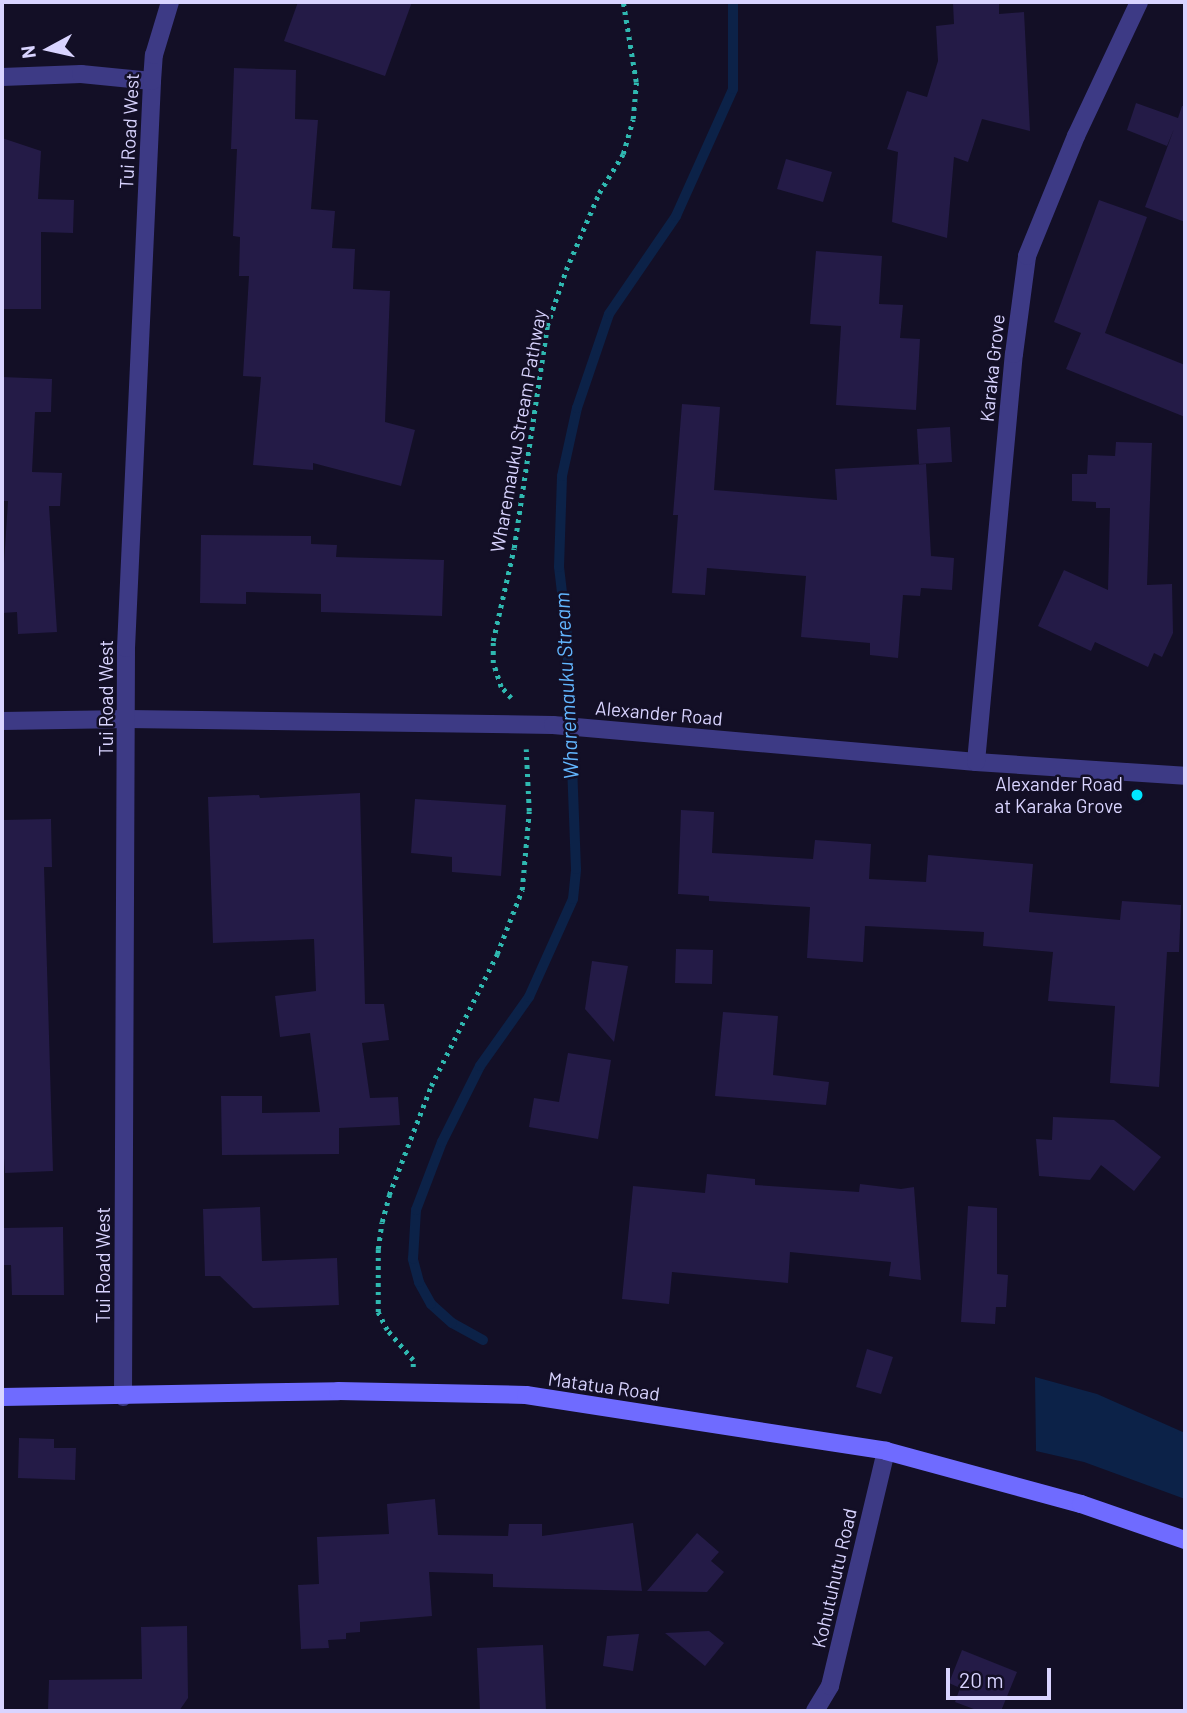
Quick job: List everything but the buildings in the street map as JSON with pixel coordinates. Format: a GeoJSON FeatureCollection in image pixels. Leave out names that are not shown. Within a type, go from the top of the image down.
{"type":"FeatureCollection","features":[{"type":"Feature","properties":{"kind":"main road","name":"Matatua Road"},"geometry":{"type":"LineString","coordinates":[[2,1397],[123,1397],[338,1391],[526,1395],[886,1451],[1081,1504],[1185,1540]]}},
{"type":"Feature","properties":{"kind":"street","name":"Tui Road West"},"geometry":{"type":"LineString","coordinates":[[123,1397],[126,648],[152,81],[154,55],[170,2]]}},
{"type":"Feature","properties":{"kind":"street","name":"Karaka Grove"},"geometry":{"type":"LineString","coordinates":[[976,762],[1012,368],[1027,256],[1076,136],[1139,2]]}},
{"type":"Feature","properties":{"kind":"street"},"geometry":{"type":"LineString","coordinates":[[2,77],[81,75],[152,81]]}},
{"type":"Feature","properties":{"kind":"street","name":"Alexander Road"},"geometry":{"type":"LineString","coordinates":[[2,721],[127,719],[553,725],[976,762],[1185,776]]}},
{"type":"Feature","properties":{"kind":"street","name":"Kohutuhutu Road"},"geometry":{"type":"LineString","coordinates":[[815,1711],[830,1686],[886,1451]]}},
{"type":"Feature","properties":{"kind":"path","name":"Wharemauku Stream Pathway"},"geometry":{"type":"LineString","coordinates":[[414,1392],[413,1360],[387,1330],[378,1312],[376,1281],[382,1222],[389,1195],[431,1086],[497,954],[522,890],[528,830],[525,725],[517,706],[501,687],[493,663],[493,641],[514,548],[547,326],[566,270],[599,193],[623,154],[633,119],[636,82],[623,2]]}},
{"type":"Feature","properties":{"kind":"water"},"geometry":{"type":"Polygon","coordinates":[[[1035,1377],[1097,1394],[1185,1433],[1185,1499],[1084,1462],[1036,1451],[1035,1377]]]}},
{"type":"Feature","properties":{"kind":"waterway","name":"Wharemauku Stream"},"geometry":{"type":"LineString","coordinates":[[483,1340],[452,1323],[431,1304],[419,1282],[413,1259],[416,1210],[442,1142],[480,1066],[529,997],[573,899],[576,869],[567,635],[559,567],[562,476],[577,408],[609,314],[676,216],[733,89],[733,2]]}},
{"type":"Feature","properties":{"kind":"place","name":"Alexander Road at Karaka Grove"},"geometry":{"type":"Point","coordinates":[1137,795]}}]}
